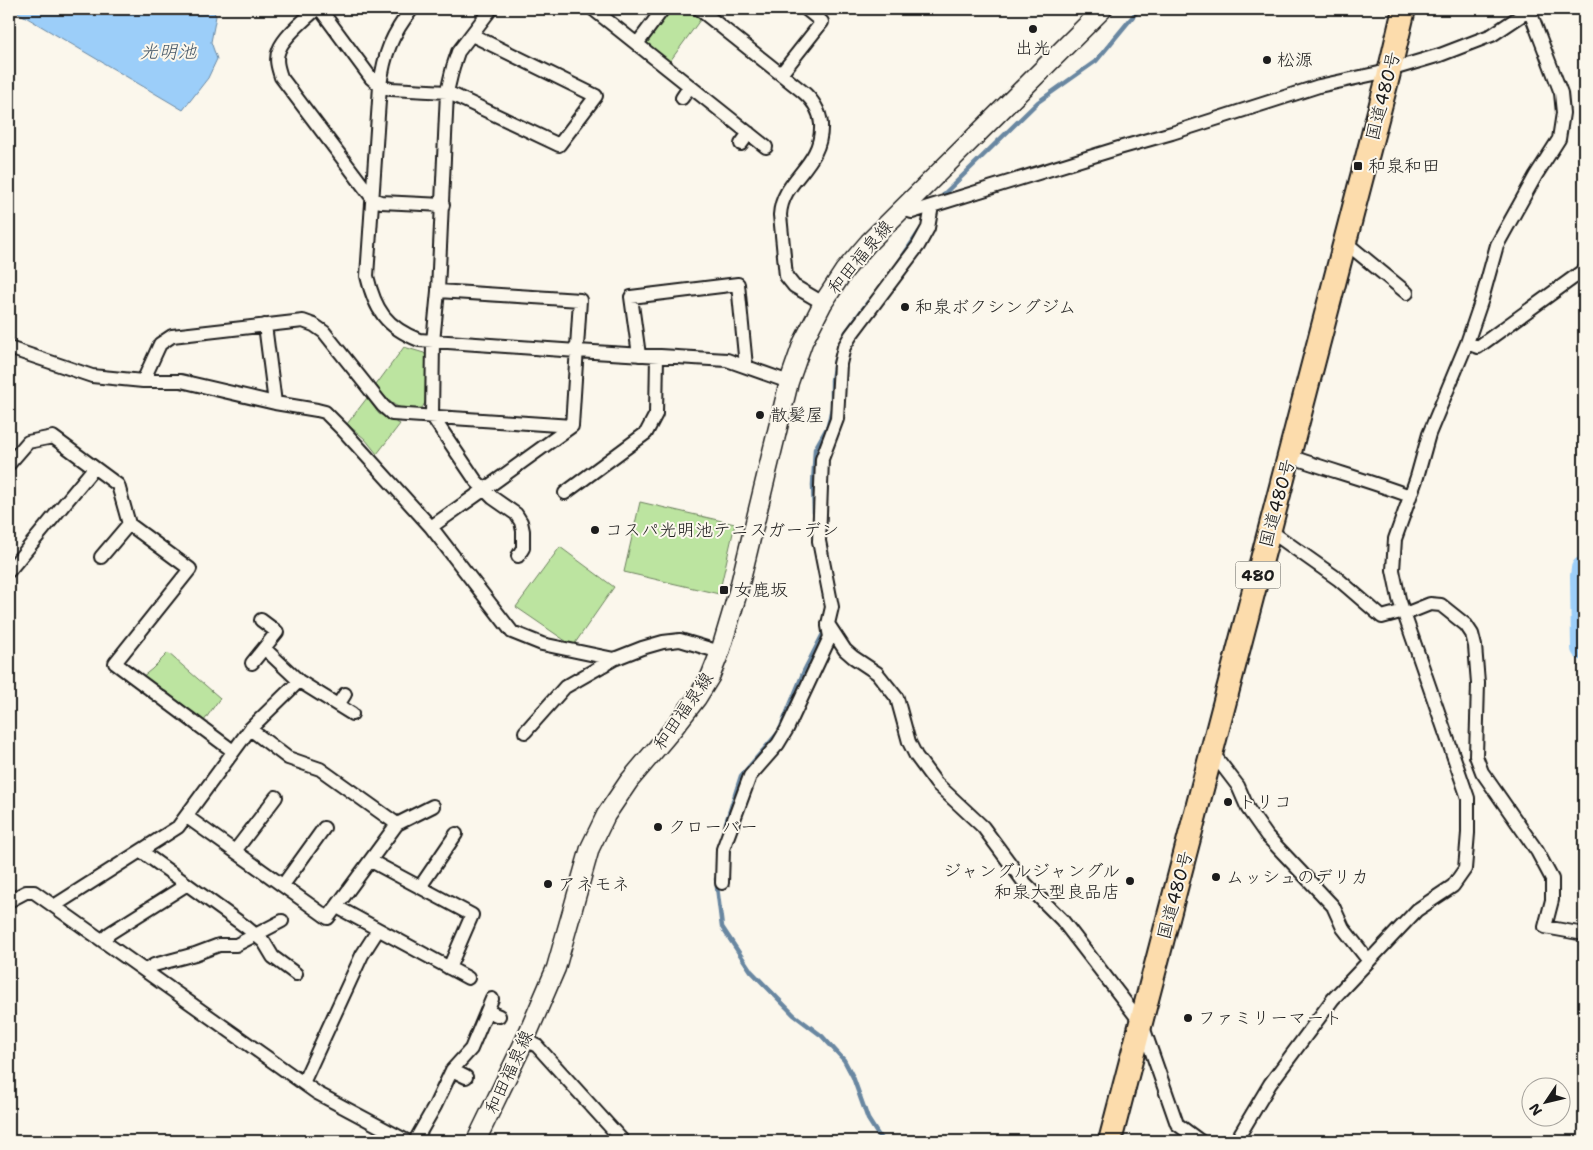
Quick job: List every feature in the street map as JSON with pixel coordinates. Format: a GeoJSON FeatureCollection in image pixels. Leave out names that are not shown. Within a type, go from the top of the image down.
{"type":"FeatureCollection","features":[{"type":"Feature","properties":{"kind":"highway","name":"国道480号"},"geometry":{"type":"LineString","coordinates":[[1110,1141],[1142,1024],[1404,9]]}},
{"type":"Feature","properties":{"kind":"main road","name":"和田福泉線"},"geometry":{"type":"LineString","coordinates":[[476,1141],[525,1040],[556,968],[590,848],[606,815],[629,781],[674,729],[710,677],[720,652],[738,592],[789,382],[803,342],[822,303],[844,271],[868,242],[1102,9]]}},
{"type":"Feature","properties":{"kind":"street"},"geometry":{"type":"LineString","coordinates":[[442,205],[381,202],[373,199],[281,77],[277,64],[278,51],[283,41],[318,9],[371,78],[380,86],[391,89],[447,92],[559,145],[596,96],[472,35]]}},
{"type":"Feature","properties":{"kind":"street"},"geometry":{"type":"LineString","coordinates":[[412,9],[398,26],[383,62],[368,276],[374,300],[379,310],[395,328],[419,340],[434,342],[727,360],[789,382]]}},
{"type":"Feature","properties":{"kind":"street"},"geometry":{"type":"LineString","coordinates":[[491,9],[458,52],[447,92],[432,416],[476,481],[493,498],[516,514],[521,522],[523,548],[518,556]]}},
{"type":"Feature","properties":{"kind":"street"},"geometry":{"type":"LineString","coordinates":[[593,9],[766,147]]}},
{"type":"Feature","properties":{"kind":"street"},"geometry":{"type":"LineString","coordinates":[[637,44],[663,9]]}},
{"type":"Feature","properties":{"kind":"street"},"geometry":{"type":"LineString","coordinates":[[699,9],[808,96],[815,106],[820,121],[818,150],[786,193],[781,207],[786,276],[794,286],[822,303]]}},
{"type":"Feature","properties":{"kind":"street"},"geometry":{"type":"LineString","coordinates":[[781,74],[822,22],[806,9]]}},
{"type":"Feature","properties":{"kind":"street"},"geometry":{"type":"LineString","coordinates":[[902,209],[912,212],[1319,86],[1440,55],[1492,35],[1530,9],[1560,93],[1563,113],[1559,139],[1536,174],[1497,245],[1482,299],[1429,434],[1396,539],[1393,570],[1404,613],[1437,707],[1448,745],[1468,798],[1468,834],[1465,869],[1453,886],[1417,910],[1333,999],[1270,1084],[1236,1141]]}},
{"type":"Feature","properties":{"kind":"street"},"geometry":{"type":"LineString","coordinates":[[682,98],[690,86]]}},
{"type":"Feature","properties":{"kind":"street"},"geometry":{"type":"LineString","coordinates":[[741,144],[749,133]]}},
{"type":"Feature","properties":{"kind":"street"},"geometry":{"type":"LineString","coordinates":[[722,883],[723,849],[750,776],[778,744],[787,729],[830,638],[828,624],[832,606],[819,541],[822,459],[837,419],[840,364],[844,348],[851,335],[918,246],[928,228],[932,206]]}},
{"type":"Feature","properties":{"kind":"street"},"geometry":{"type":"LineString","coordinates":[[1345,242],[1408,293]]}},
{"type":"Feature","properties":{"kind":"street"},"geometry":{"type":"LineString","coordinates":[[1466,342],[1478,347],[1584,270]]}},
{"type":"Feature","properties":{"kind":"street"},"geometry":{"type":"LineString","coordinates":[[639,355],[631,297],[738,284],[746,366]]}},
{"type":"Feature","properties":{"kind":"street"},"geometry":{"type":"LineString","coordinates":[[438,292],[580,300],[572,426]]}},
{"type":"Feature","properties":{"kind":"street"},"geometry":{"type":"LineString","coordinates":[[144,381],[160,344],[172,336],[303,321],[314,325],[324,332],[383,406],[392,414],[572,426]]}},
{"type":"Feature","properties":{"kind":"street"},"geometry":{"type":"LineString","coordinates":[[265,325],[275,403]]}},
{"type":"Feature","properties":{"kind":"street"},"geometry":{"type":"LineString","coordinates":[[9,348],[92,376],[144,381],[181,381],[275,403],[326,412],[431,527],[512,632],[542,644],[614,659]]}},
{"type":"Feature","properties":{"kind":"street"},"geometry":{"type":"LineString","coordinates":[[564,493],[646,433],[656,414],[657,356]]}},
{"type":"Feature","properties":{"kind":"street"},"geometry":{"type":"LineString","coordinates":[[431,527],[572,426]]}},
{"type":"Feature","properties":{"kind":"street"},"geometry":{"type":"LineString","coordinates":[[9,464],[28,442],[53,437],[118,485],[129,524],[190,568],[115,663],[233,752]]}},
{"type":"Feature","properties":{"kind":"street"},"geometry":{"type":"LineString","coordinates":[[1289,456],[1410,496]]}},
{"type":"Feature","properties":{"kind":"street"},"geometry":{"type":"LineString","coordinates":[[9,572],[94,468]]}},
{"type":"Feature","properties":{"kind":"street"},"geometry":{"type":"LineString","coordinates":[[102,557],[129,524]]}},
{"type":"Feature","properties":{"kind":"street"},"geometry":{"type":"LineString","coordinates":[[1269,530],[1338,579],[1382,617],[1404,613],[1430,604],[1441,605],[1466,625],[1472,634],[1476,646],[1478,683],[1476,756],[1482,772],[1537,851],[1552,878],[1552,900],[1545,927],[1584,934]]}},
{"type":"Feature","properties":{"kind":"street"},"geometry":{"type":"LineString","coordinates":[[252,663],[277,632],[261,620]]}},
{"type":"Feature","properties":{"kind":"street"},"geometry":{"type":"LineString","coordinates":[[828,624],[845,650],[877,673],[897,698],[909,742],[916,756],[936,783],[983,827],[1023,881],[1062,920],[1142,1024],[1176,1124],[1200,1141]]}},
{"type":"Feature","properties":{"kind":"street"},"geometry":{"type":"LineString","coordinates":[[525,732],[565,687],[614,659],[642,648],[663,642],[680,640],[720,652]]}},
{"type":"Feature","properties":{"kind":"street"},"geometry":{"type":"LineString","coordinates":[[264,648],[299,682],[352,714]]}},
{"type":"Feature","properties":{"kind":"street"},"geometry":{"type":"LineString","coordinates":[[54,906],[178,827],[250,729],[299,682]]}},
{"type":"Feature","properties":{"kind":"street"},"geometry":{"type":"LineString","coordinates":[[338,705],[345,694]]}},
{"type":"Feature","properties":{"kind":"street"},"geometry":{"type":"LineString","coordinates":[[250,729],[288,758],[320,768],[397,824]]}},
{"type":"Feature","properties":{"kind":"street"},"geometry":{"type":"LineString","coordinates":[[1212,752],[1238,786],[1248,809],[1267,836],[1333,906],[1344,928],[1368,962]]}},
{"type":"Feature","properties":{"kind":"street"},"geometry":{"type":"LineString","coordinates":[[235,851],[276,797]]}},
{"type":"Feature","properties":{"kind":"street"},"geometry":{"type":"LineString","coordinates":[[187,817],[328,918],[397,824],[433,806]]}},
{"type":"Feature","properties":{"kind":"street"},"geometry":{"type":"LineString","coordinates":[[283,885],[324,828]]}},
{"type":"Feature","properties":{"kind":"street"},"geometry":{"type":"LineString","coordinates":[[420,887],[456,834]]}},
{"type":"Feature","properties":{"kind":"street"},"geometry":{"type":"LineString","coordinates":[[141,852],[256,935],[264,942],[274,957],[296,974]]}},
{"type":"Feature","properties":{"kind":"street"},"geometry":{"type":"LineString","coordinates":[[371,861],[472,915],[449,968]]}},
{"type":"Feature","properties":{"kind":"street"},"geometry":{"type":"LineString","coordinates":[[103,940],[110,933],[186,884]]}},
{"type":"Feature","properties":{"kind":"street"},"geometry":{"type":"LineString","coordinates":[[9,901],[26,892],[34,892],[303,1083],[407,1141]]}},
{"type":"Feature","properties":{"kind":"street"},"geometry":{"type":"LineString","coordinates":[[337,907],[468,978]]}},
{"type":"Feature","properties":{"kind":"street"},"geometry":{"type":"LineString","coordinates":[[146,970],[154,965],[195,954],[218,945],[236,944],[282,921]]}},
{"type":"Feature","properties":{"kind":"street"},"geometry":{"type":"LineString","coordinates":[[303,1083],[362,955],[378,930]]}},
{"type":"Feature","properties":{"kind":"street"},"geometry":{"type":"LineString","coordinates":[[415,1141],[452,1070],[471,1049],[493,1014],[492,999]]}},
{"type":"Feature","properties":{"kind":"street"},"geometry":{"type":"LineString","coordinates":[[525,1040],[536,1046],[623,1141]]}},
{"type":"Feature","properties":{"kind":"street"},"geometry":{"type":"LineString","coordinates":[[452,1070],[466,1077]]}},
{"type":"Feature","properties":{"kind":"green space"},"geometry":{"type":"Polygon","coordinates":[[[669,9],[687,9],[700,20],[668,64],[646,46],[646,41],[669,9]]]}},
{"type":"Feature","properties":{"kind":"green space"},"geometry":{"type":"Polygon","coordinates":[[[404,347],[424,353],[429,359],[426,401],[422,408],[406,409],[394,405],[376,385],[404,347]]]}},
{"type":"Feature","properties":{"kind":"green space"},"geometry":{"type":"Polygon","coordinates":[[[367,398],[379,414],[400,424],[377,454],[365,439],[347,424],[367,398]]]}},
{"type":"Feature","properties":{"kind":"green space"},"geometry":{"type":"Polygon","coordinates":[[[640,502],[735,524],[719,594],[624,572],[640,502]]]}},
{"type":"Feature","properties":{"kind":"green space"},"geometry":{"type":"Polygon","coordinates":[[[560,547],[614,587],[573,646],[516,607],[560,547]]]}},
{"type":"Feature","properties":{"kind":"green space"},"geometry":{"type":"Polygon","coordinates":[[[168,653],[220,698],[204,721],[142,677],[168,653]]]}},
{"type":"Feature","properties":{"kind":"water","name":"光明池"},"geometry":{"type":"Polygon","coordinates":[[[12,9],[212,9],[216,16],[211,42],[217,59],[208,78],[183,110],[12,9]]]}},
{"type":"Feature","properties":{"kind":"waterway"},"geometry":{"type":"LineString","coordinates":[[944,194],[1038,102],[1096,61],[1139,9]]}},
{"type":"Feature","properties":{"kind":"waterway"},"geometry":{"type":"LineString","coordinates":[[899,262],[919,232]]}},
{"type":"Feature","properties":{"kind":"waterway"},"geometry":{"type":"LineString","coordinates":[[846,332],[868,302]]}},
{"type":"Feature","properties":{"kind":"waterway"},"geometry":{"type":"LineString","coordinates":[[814,513],[815,449],[828,426],[832,408],[832,380],[835,360]]}},
{"type":"Feature","properties":{"kind":"waterway"},"geometry":{"type":"LineString","coordinates":[[1584,569],[1584,648]]}},
{"type":"Feature","properties":{"kind":"waterway"},"geometry":{"type":"LineString","coordinates":[[726,823],[741,776],[779,732],[804,671],[825,630]]}},
{"type":"Feature","properties":{"kind":"waterway"},"geometry":{"type":"LineString","coordinates":[[716,879],[722,927],[751,971],[794,1015],[822,1036],[844,1060],[853,1077],[868,1119],[882,1141]]}},
{"type":"Feature","properties":{"kind":"place","name":"出光"},"geometry":{"type":"Point","coordinates":[1033,29]}},
{"type":"Feature","properties":{"kind":"place","name":"松源"},"geometry":{"type":"Point","coordinates":[1267,60]}},
{"type":"Feature","properties":{"kind":"place","name":"和泉和田"},"geometry":{"type":"Point","coordinates":[1358,166]}},
{"type":"Feature","properties":{"kind":"place","name":"和泉ボクシングジム"},"geometry":{"type":"Point","coordinates":[905,307]}},
{"type":"Feature","properties":{"kind":"place","name":"散髪屋"},"geometry":{"type":"Point","coordinates":[760,415]}},
{"type":"Feature","properties":{"kind":"place","name":"コスパ光明池テニスガーデン"},"geometry":{"type":"Point","coordinates":[595,530]}},
{"type":"Feature","properties":{"kind":"place","name":"女鹿坂"},"geometry":{"type":"Point","coordinates":[724,590]}},
{"type":"Feature","properties":{"kind":"place","name":"トリコ"},"geometry":{"type":"Point","coordinates":[1228,802]}},
{"type":"Feature","properties":{"kind":"place","name":"クローバー"},"geometry":{"type":"Point","coordinates":[658,827]}},
{"type":"Feature","properties":{"kind":"place","name":"ムッシュのデリカ"},"geometry":{"type":"Point","coordinates":[1216,877]}},
{"type":"Feature","properties":{"kind":"place","name":"ジャングルジャングル 和泉大型良品店"},"geometry":{"type":"Point","coordinates":[1130,881]}},
{"type":"Feature","properties":{"kind":"place","name":"アネモネ"},"geometry":{"type":"Point","coordinates":[548,884]}},
{"type":"Feature","properties":{"kind":"place","name":"ファミリーマート"},"geometry":{"type":"Point","coordinates":[1188,1018]}}]}
